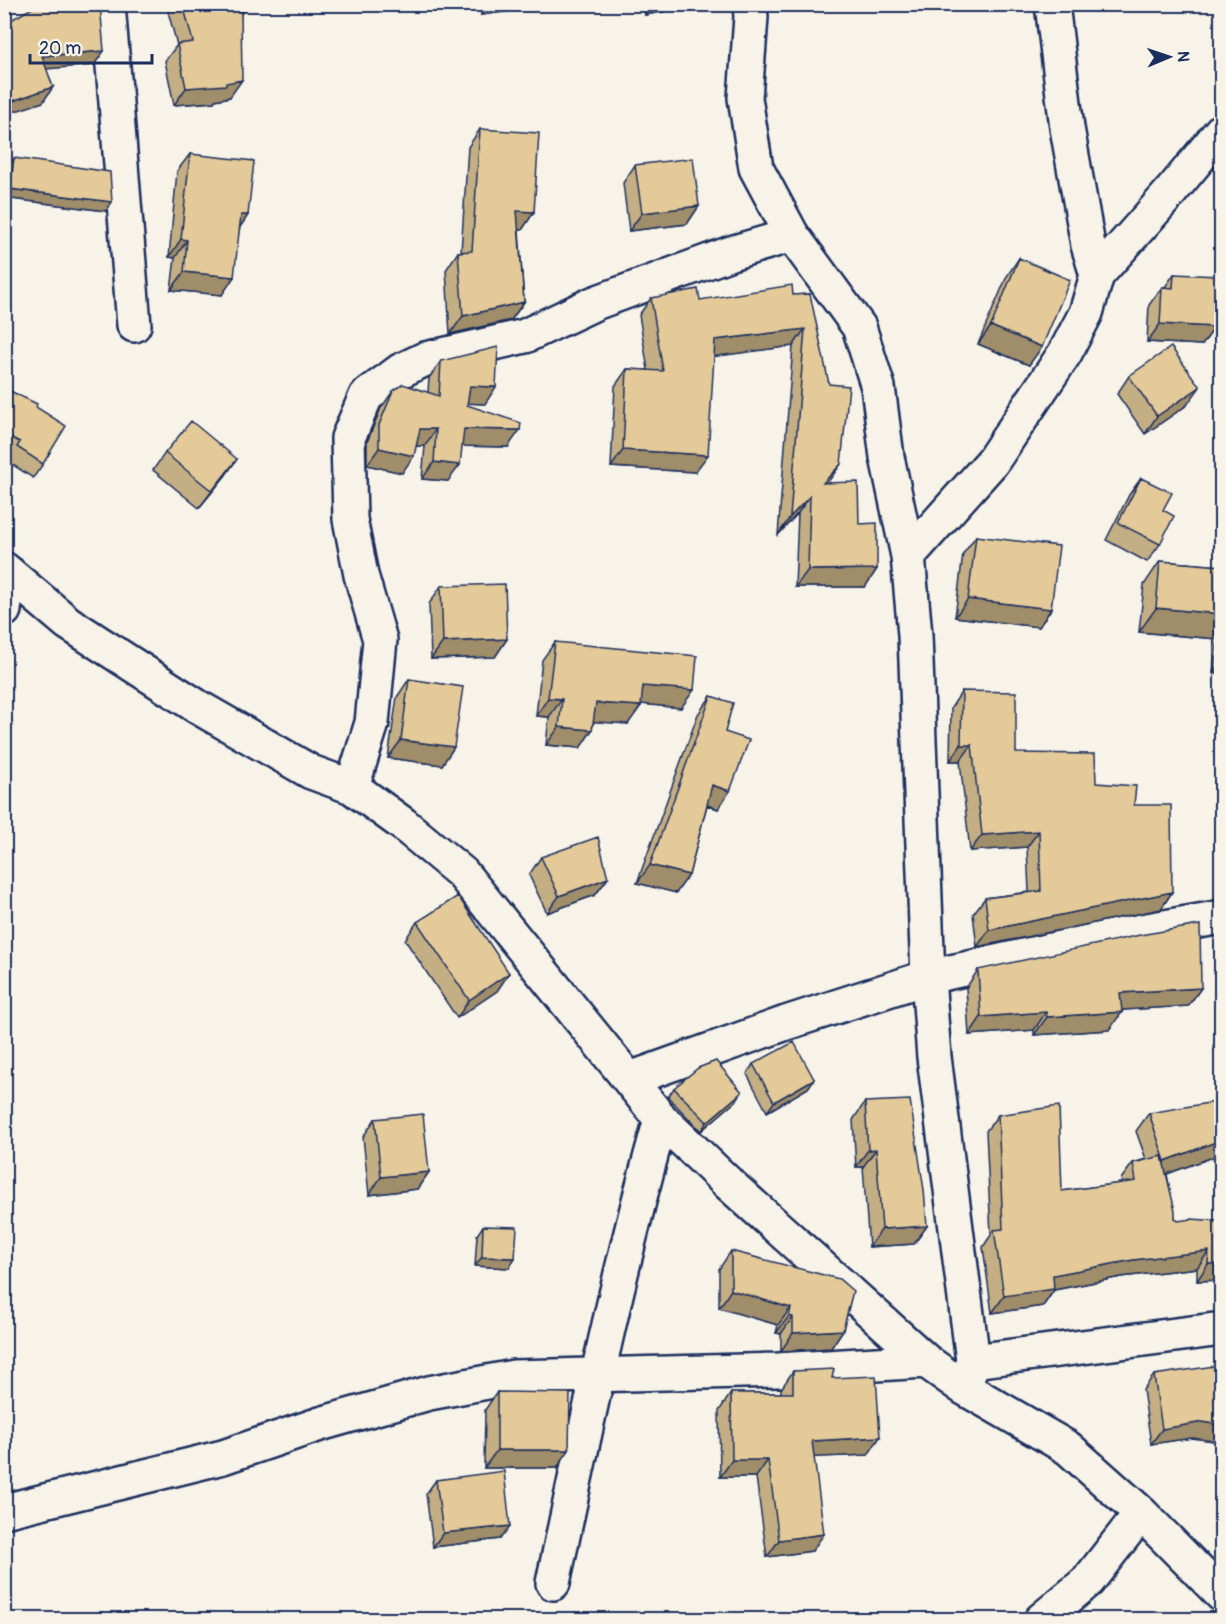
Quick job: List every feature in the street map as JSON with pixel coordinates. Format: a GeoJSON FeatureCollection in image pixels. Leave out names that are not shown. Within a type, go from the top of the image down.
{"type":"FeatureCollection","features":[{"type":"Feature","properties":{"kind":"street"},"geometry":{"type":"LineString","coordinates":[[108,4],[134,325]]}},
{"type":"Feature","properties":{"kind":"street"},"geometry":{"type":"LineString","coordinates":[[750,4],[745,98],[756,168],[792,235],[859,327],[878,387],[887,457],[908,556],[915,635],[928,976],[934,1057],[968,1374]]}},
{"type":"Feature","properties":{"kind":"street"},"geometry":{"type":"LineString","coordinates":[[1052,4],[1066,128],[1088,245],[1096,275]]}},
{"type":"Feature","properties":{"kind":"street"},"geometry":{"type":"LineString","coordinates":[[908,556],[992,462],[1065,353],[1086,314],[1096,275],[1169,194],[1221,130]]}},
{"type":"Feature","properties":{"kind":"street"},"geometry":{"type":"LineString","coordinates":[[352,787],[372,723],[380,640],[361,575],[350,519],[348,438],[366,396],[400,371],[426,359],[525,336],[595,303],[730,253],[792,235]]}},
{"type":"Feature","properties":{"kind":"street"},"geometry":{"type":"LineString","coordinates":[[7,571],[68,623],[198,707],[311,772],[352,787],[403,824],[462,873],[662,1119],[728,1183],[926,1361]]}},
{"type":"Feature","properties":{"kind":"street"},"geometry":{"type":"LineString","coordinates":[[4,610],[7,571]]}},
{"type":"Feature","properties":{"kind":"street"},"geometry":{"type":"LineString","coordinates":[[630,1079],[786,1023],[928,976],[1124,934],[1221,917]]}},
{"type":"Feature","properties":{"kind":"street"},"geometry":{"type":"LineString","coordinates":[[553,1583],[597,1374],[640,1193],[662,1119]]}},
{"type":"Feature","properties":{"kind":"street"},"geometry":{"type":"LineString","coordinates":[[968,1374],[1221,1329]]}},
{"type":"Feature","properties":{"kind":"street"},"geometry":{"type":"LineString","coordinates":[[4,1511],[223,1457],[320,1424],[429,1393],[514,1377],[778,1370],[926,1361],[968,1374],[1068,1448],[1141,1513],[1221,1595]]}},
{"type":"Feature","properties":{"kind":"street"},"geometry":{"type":"LineString","coordinates":[[1041,1620],[1088,1581],[1141,1513]]}},
{"type":"Feature","properties":{"kind":"building"},"geometry":{"type":"Polygon","coordinates":[[[39,4],[100,4],[104,51],[42,56],[53,87],[4,104],[4,24],[39,4]]]}},
{"type":"Feature","properties":{"kind":"building"},"geometry":{"type":"Polygon","coordinates":[[[183,4],[243,4],[245,10],[241,11],[242,80],[226,83],[226,85],[186,88],[177,44],[193,42],[183,4]]]}},
{"type":"Feature","properties":{"kind":"building"},"geometry":{"type":"Polygon","coordinates":[[[480,129],[539,133],[534,212],[517,211],[524,302],[463,316],[458,252],[472,251],[480,129]]]}},
{"type":"Feature","properties":{"kind":"building"},"geometry":{"type":"Polygon","coordinates":[[[190,154],[254,161],[248,215],[241,215],[234,277],[184,272],[187,240],[181,239],[190,154]]]}},
{"type":"Feature","properties":{"kind":"building"},"geometry":{"type":"Polygon","coordinates":[[[14,158],[110,172],[112,202],[10,189],[14,158]]]}},
{"type":"Feature","properties":{"kind":"building"},"geometry":{"type":"Polygon","coordinates":[[[693,158],[699,206],[642,213],[635,165],[693,158]]]}},
{"type":"Feature","properties":{"kind":"building"},"geometry":{"type":"Polygon","coordinates":[[[1019,258],[1070,280],[1042,347],[991,326],[1019,258]]]}},
{"type":"Feature","properties":{"kind":"building"},"geometry":{"type":"Polygon","coordinates":[[[1174,274],[1218,276],[1215,327],[1160,324],[1162,287],[1173,288],[1174,274]]]}},
{"type":"Feature","properties":{"kind":"building"},"geometry":{"type":"Polygon","coordinates":[[[792,285],[793,295],[810,294],[829,384],[849,386],[841,464],[823,483],[858,482],[859,524],[877,523],[877,569],[808,570],[810,496],[790,517],[805,329],[715,340],[708,455],[623,450],[627,369],[663,371],[651,298],[698,289],[700,300],[792,285]]]}},
{"type":"Feature","properties":{"kind":"building"},"geometry":{"type":"Polygon","coordinates":[[[498,347],[496,387],[470,386],[467,405],[521,423],[520,430],[464,429],[460,465],[434,462],[436,429],[420,429],[414,456],[379,448],[379,425],[393,391],[403,384],[439,396],[441,361],[498,347]]]}},
{"type":"Feature","properties":{"kind":"building"},"geometry":{"type":"Polygon","coordinates":[[[1171,347],[1200,387],[1157,416],[1129,376],[1171,347]]]}},
{"type":"Feature","properties":{"kind":"building"},"geometry":{"type":"Polygon","coordinates":[[[4,388],[37,404],[36,407],[66,426],[43,464],[17,447],[20,442],[4,434],[4,388]]]}},
{"type":"Feature","properties":{"kind":"building"},"geometry":{"type":"Polygon","coordinates":[[[191,421],[237,459],[212,491],[165,453],[191,421]]]}},
{"type":"Feature","properties":{"kind":"building"},"geometry":{"type":"Polygon","coordinates":[[[1141,478],[1172,493],[1163,510],[1174,516],[1160,544],[1118,523],[1141,478]]]}},
{"type":"Feature","properties":{"kind":"building"},"geometry":{"type":"Polygon","coordinates":[[[976,536],[1059,546],[1051,609],[968,599],[976,536]]]}},
{"type":"Feature","properties":{"kind":"building"},"geometry":{"type":"Polygon","coordinates":[[[1160,561],[1221,566],[1221,614],[1156,608],[1160,561]]]}},
{"type":"Feature","properties":{"kind":"building"},"geometry":{"type":"Polygon","coordinates":[[[505,584],[507,639],[443,642],[441,586],[505,584]]]}},
{"type":"Feature","properties":{"kind":"building"},"geometry":{"type":"Polygon","coordinates":[[[555,642],[697,656],[694,690],[643,686],[641,706],[596,703],[592,730],[559,727],[562,699],[548,698],[555,642]]]}},
{"type":"Feature","properties":{"kind":"building"},"geometry":{"type":"Polygon","coordinates":[[[409,679],[463,687],[454,747],[401,740],[409,679]]]}},
{"type":"Feature","properties":{"kind":"building"},"geometry":{"type":"Polygon","coordinates":[[[962,691],[1016,692],[1016,753],[1095,754],[1096,783],[1136,786],[1134,805],[1171,805],[1172,892],[989,930],[985,898],[1041,891],[1039,831],[982,835],[972,745],[961,745],[962,691]]]}},
{"type":"Feature","properties":{"kind":"building"},"geometry":{"type":"Polygon","coordinates":[[[711,696],[733,703],[725,732],[749,740],[730,791],[712,785],[689,875],[650,865],[711,696]]]}},
{"type":"Feature","properties":{"kind":"building"},"geometry":{"type":"Polygon","coordinates":[[[598,837],[608,878],[559,896],[541,857],[598,837]]]}},
{"type":"Feature","properties":{"kind":"building"},"geometry":{"type":"Polygon","coordinates":[[[458,896],[509,973],[469,1000],[417,922],[458,896]]]}},
{"type":"Feature","properties":{"kind":"building"},"geometry":{"type":"Polygon","coordinates":[[[1200,925],[1201,988],[1120,993],[1122,1012],[1047,1017],[1046,1012],[981,1017],[978,970],[1140,935],[1200,925]]]}},
{"type":"Feature","properties":{"kind":"building"},"geometry":{"type":"Polygon","coordinates":[[[794,1042],[814,1079],[774,1102],[753,1064],[794,1042]]]}},
{"type":"Feature","properties":{"kind":"building"},"geometry":{"type":"Polygon","coordinates":[[[716,1061],[742,1092],[707,1122],[674,1088],[698,1068],[716,1061]]]}},
{"type":"Feature","properties":{"kind":"building"},"geometry":{"type":"Polygon","coordinates":[[[910,1100],[924,1190],[927,1226],[882,1229],[876,1149],[868,1150],[865,1102],[910,1100]]]}},
{"type":"Feature","properties":{"kind":"building"},"geometry":{"type":"Polygon","coordinates":[[[1221,1101],[1221,1140],[1165,1161],[1149,1113],[1221,1101]]]}},
{"type":"Feature","properties":{"kind":"building"},"geometry":{"type":"Polygon","coordinates":[[[1059,1106],[1062,1191],[1136,1181],[1133,1163],[1162,1156],[1175,1218],[1178,1221],[1191,1219],[1221,1221],[1221,1264],[1208,1264],[1209,1251],[1133,1260],[1053,1275],[1054,1289],[1004,1296],[994,1230],[1003,1229],[998,1115],[1059,1106]]]}},
{"type":"Feature","properties":{"kind":"building"},"geometry":{"type":"Polygon","coordinates":[[[423,1114],[429,1172],[381,1177],[375,1119],[423,1114]]]}},
{"type":"Feature","properties":{"kind":"building"},"geometry":{"type":"Polygon","coordinates":[[[483,1226],[517,1227],[515,1258],[482,1257],[483,1226]]]}},
{"type":"Feature","properties":{"kind":"building"},"geometry":{"type":"Polygon","coordinates":[[[731,1251],[839,1279],[853,1291],[843,1330],[793,1333],[793,1317],[789,1316],[791,1308],[731,1290],[731,1251]]]}},
{"type":"Feature","properties":{"kind":"building"},"geometry":{"type":"Polygon","coordinates":[[[1214,1366],[1216,1380],[1221,1381],[1221,1425],[1203,1422],[1162,1429],[1154,1375],[1214,1366]]]}},
{"type":"Feature","properties":{"kind":"building"},"geometry":{"type":"Polygon","coordinates":[[[834,1369],[832,1378],[876,1376],[880,1437],[812,1441],[824,1534],[779,1540],[768,1460],[732,1460],[731,1393],[793,1393],[793,1371],[834,1369]]]}},
{"type":"Feature","properties":{"kind":"building"},"geometry":{"type":"Polygon","coordinates":[[[497,1392],[570,1393],[569,1450],[497,1450],[497,1392]]]}},
{"type":"Feature","properties":{"kind":"building"},"geometry":{"type":"Polygon","coordinates":[[[504,1471],[510,1526],[443,1533],[436,1480],[504,1471]]]}}]}
